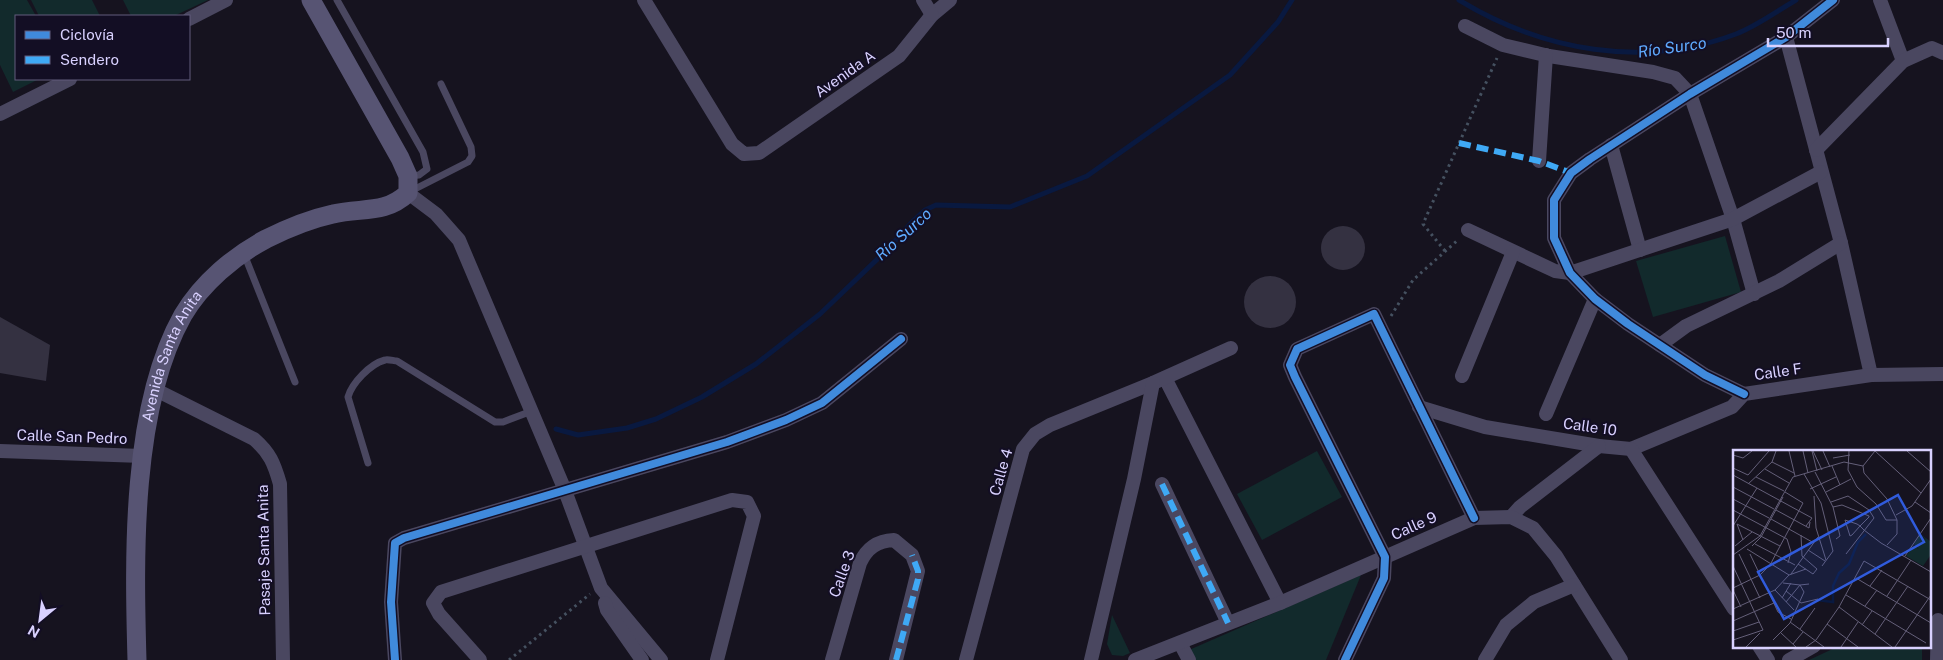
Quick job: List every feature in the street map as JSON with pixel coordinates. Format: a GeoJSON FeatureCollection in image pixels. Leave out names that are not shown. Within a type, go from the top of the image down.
{"type":"FeatureCollection","features":[{"type":"Feature","properties":{"kind":"street"},"geometry":{"type":"LineString","coordinates":[[190,18],[226,0]]}},
{"type":"Feature","properties":{"kind":"street","name":"Avenida A"},"geometry":{"type":"LineString","coordinates":[[644,0],[732,144],[744,154],[759,153],[899,56],[932,15],[950,0]]}},
{"type":"Feature","properties":{"kind":"street"},"geometry":{"type":"LineString","coordinates":[[923,0],[932,15]]}},
{"type":"Feature","properties":{"kind":"street"},"geometry":{"type":"LineString","coordinates":[[1744,394],[1705,375],[1594,299],[1570,273],[1554,238],[1554,200],[1571,173],[1690,94],[1786,36],[1833,0]]}},
{"type":"Feature","properties":{"kind":"street"},"geometry":{"type":"LineString","coordinates":[[1880,0],[1903,61]]}},
{"type":"Feature","properties":{"kind":"street"},"geometry":{"type":"LineString","coordinates":[[313,1],[408,184],[459,240],[564,488],[608,610],[642,660]]}},
{"type":"Feature","properties":{"kind":"street"},"geometry":{"type":"LineString","coordinates":[[1465,26],[1503,45],[1546,55],[1653,72],[1675,78],[1690,94],[1733,219],[1754,294]]}},
{"type":"Feature","properties":{"kind":"street"},"geometry":{"type":"LineString","coordinates":[[1786,36],[1821,172],[1842,243],[1871,375]]}},
{"type":"Feature","properties":{"kind":"street"},"geometry":{"type":"LineString","coordinates":[[1816,150],[1903,61],[1932,48],[1943,53]]}},
{"type":"Feature","properties":{"kind":"street"},"geometry":{"type":"LineString","coordinates":[[1539,161],[1546,55]]}},
{"type":"Feature","properties":{"kind":"street"},"geometry":{"type":"LineString","coordinates":[[0,114],[68,80]]}},
{"type":"Feature","properties":{"kind":"street"},"geometry":{"type":"LineString","coordinates":[[1611,145],[1640,250]]}},
{"type":"Feature","properties":{"kind":"street"},"geometry":{"type":"LineString","coordinates":[[1468,230],[1555,271],[1570,273],[1733,219],[1821,172]]}},
{"type":"Feature","properties":{"kind":"street","name":"Avenida Santa Anita"},"geometry":{"type":"LineString","coordinates":[[137,660],[134,576],[142,456],[154,389],[166,352],[184,313],[210,281],[243,251],[290,227],[335,213],[370,210],[396,204],[408,184]]}},
{"type":"Feature","properties":{"kind":"street"},"geometry":{"type":"LineString","coordinates":[[1660,345],[1686,326],[1754,294],[1842,243]]}},
{"type":"Feature","properties":{"kind":"street"},"geometry":{"type":"LineString","coordinates":[[1462,376],[1513,252]]}},
{"type":"Feature","properties":{"kind":"street"},"geometry":{"type":"LineString","coordinates":[[1546,414],[1594,299]]}},
{"type":"Feature","properties":{"kind":"street"},"geometry":{"type":"LineString","coordinates":[[1345,660],[1384,578],[1385,557],[1290,365],[1297,349],[1374,314],[1474,518]]}},
{"type":"Feature","properties":{"kind":"street"},"geometry":{"type":"LineString","coordinates":[[395,660],[391,602],[395,543],[404,538],[564,488],[727,442],[786,420],[822,403],[902,339]]}},
{"type":"Feature","properties":{"kind":"street","name":"Calle 4"},"geometry":{"type":"LineString","coordinates":[[966,660],[1023,449],[1035,434],[1050,425],[1231,348]]}},
{"type":"Feature","properties":{"kind":"street","name":"Calle F"},"geometry":{"type":"LineString","coordinates":[[1631,449],[1732,407],[1744,394],[1871,375],[1943,374]]}},
{"type":"Feature","properties":{"kind":"street"},"geometry":{"type":"LineString","coordinates":[[1159,380],[1280,603]]}},
{"type":"Feature","properties":{"kind":"street"},"geometry":{"type":"LineString","coordinates":[[1092,660],[1159,380]]}},
{"type":"Feature","properties":{"kind":"street","name":"Pasaje Santa Anita"},"geometry":{"type":"LineString","coordinates":[[154,389],[254,439],[266,450],[274,464],[280,484],[283,660]]}},
{"type":"Feature","properties":{"kind":"street","name":"Calle 10"},"geometry":{"type":"LineString","coordinates":[[1418,407],[1484,427],[1599,446],[1631,449],[1733,607]]}},
{"type":"Feature","properties":{"kind":"street"},"geometry":{"type":"LineString","coordinates":[[1511,517],[1520,507],[1599,446]]}},
{"type":"Feature","properties":{"kind":"street","name":"Calle San Pedro"},"geometry":{"type":"LineString","coordinates":[[0,451],[142,456]]}},
{"type":"Feature","properties":{"kind":"street"},"geometry":{"type":"LineString","coordinates":[[1162,484],[1228,623]]}},
{"type":"Feature","properties":{"kind":"street"},"geometry":{"type":"LineString","coordinates":[[480,660],[439,614],[432,603],[441,592],[732,500],[748,502],[754,516],[717,660]]}},
{"type":"Feature","properties":{"kind":"street","name":"Calle 9"},"geometry":{"type":"LineString","coordinates":[[1135,660],[1280,603],[1474,518],[1511,517],[1533,528],[1556,556],[1621,660]]}},
{"type":"Feature","properties":{"kind":"street","name":"Calle 3"},"geometry":{"type":"LineString","coordinates":[[832,660],[860,563],[865,552],[877,542],[894,540],[912,555],[918,571],[918,578],[896,660]]}},
{"type":"Feature","properties":{"kind":"street"},"geometry":{"type":"LineString","coordinates":[[1485,660],[1506,625],[1534,602],[1574,585]]}},
{"type":"Feature","properties":{"kind":"street"},"geometry":{"type":"LineString","coordinates":[[601,588],[661,660]]}},
{"type":"Feature","properties":{"kind":"street"},"geometry":{"type":"LineString","coordinates":[[1937,620],[1937,660]]}},
{"type":"Feature","properties":{"kind":"street"},"geometry":{"type":"LineString","coordinates":[[1180,643],[1189,660]]}},
{"type":"Feature","properties":{"kind":"street"},"geometry":{"type":"LineString","coordinates":[[1760,648],[1768,660]]}},
{"type":"Feature","properties":{"kind":"street"},"geometry":{"type":"LineString","coordinates":[[1789,660],[1810,648]]}},
{"type":"Feature","properties":{"kind":"lane"},"geometry":{"type":"LineString","coordinates":[[337,0],[423,152],[427,163],[425,172],[408,184]]}},
{"type":"Feature","properties":{"kind":"lane"},"geometry":{"type":"LineString","coordinates":[[408,184],[468,162],[472,156],[471,147],[441,84]]}},
{"type":"Feature","properties":{"kind":"lane"},"geometry":{"type":"LineString","coordinates":[[243,251],[295,382]]}},
{"type":"Feature","properties":{"kind":"lane"},"geometry":{"type":"LineString","coordinates":[[368,463],[348,397],[350,390],[369,369],[386,360],[397,361],[495,422],[503,422],[532,411]]}},
{"type":"Feature","properties":{"kind":"path"},"geometry":{"type":"LineString","coordinates":[[1445,251],[1423,224],[1503,45]]}},
{"type":"Feature","properties":{"kind":"path"},"geometry":{"type":"LineString","coordinates":[[1383,332],[1401,297],[1413,280],[1468,230]]}},
{"type":"Feature","properties":{"kind":"path"},"geometry":{"type":"LineString","coordinates":[[509,660],[582,598],[601,588]]}},
{"type":"Feature","properties":{"kind":"green space"},"geometry":{"type":"Polygon","coordinates":[[[0,0],[27,0],[35,15],[15,15],[15,80],[37,80],[13,92],[0,65],[0,0]]]}},
{"type":"Feature","properties":{"kind":"green space"},"geometry":{"type":"Polygon","coordinates":[[[31,0],[92,0],[100,15],[38,15],[31,0]]]}},
{"type":"Feature","properties":{"kind":"green space"},"geometry":{"type":"Polygon","coordinates":[[[123,0],[208,0],[176,15],[130,15],[123,0]]]}},
{"type":"Feature","properties":{"kind":"green space"},"geometry":{"type":"Polygon","coordinates":[[[1725,236],[1741,292],[1653,317],[1636,261],[1725,236]]]}},
{"type":"Feature","properties":{"kind":"green space"},"geometry":{"type":"Polygon","coordinates":[[[1317,451],[1342,497],[1262,540],[1237,494],[1317,451]]]}},
{"type":"Feature","properties":{"kind":"green space"},"geometry":{"type":"Polygon","coordinates":[[[1361,575],[1326,660],[1195,660],[1189,650],[1361,575]]]}},
{"type":"Feature","properties":{"kind":"green space"},"geometry":{"type":"Polygon","coordinates":[[[1112,615],[1130,653],[1123,656],[1112,655],[1107,644],[1112,615]]]}},
{"type":"Feature","properties":{"kind":"green space"},"geometry":{"type":"Polygon","coordinates":[[[1835,648],[1922,648],[1922,660],[1809,660],[1835,648]]]}},
{"type":"Feature","properties":{"kind":"building"},"geometry":{"type":"Polygon","coordinates":[[[1343,226],[1355,230],[1361,236],[1365,248],[1361,260],[1355,266],[1343,270],[1331,266],[1325,260],[1321,248],[1325,236],[1331,230],[1343,226]]]}},
{"type":"Feature","properties":{"kind":"building"},"geometry":{"type":"Polygon","coordinates":[[[1265,276],[1275,276],[1289,283],[1296,297],[1296,307],[1289,321],[1275,328],[1265,328],[1255,324],[1248,317],[1244,307],[1244,297],[1248,287],[1255,280],[1265,276]]]}},
{"type":"Feature","properties":{"kind":"building"},"geometry":{"type":"Polygon","coordinates":[[[0,317],[50,345],[46,381],[0,373],[0,317]]]}},
{"type":"Feature","properties":{"kind":"waterway","name":"Río Surco"},"geometry":{"type":"LineString","coordinates":[[556,429],[578,435],[627,428],[656,419],[702,397],[756,364],[820,314],[888,249],[925,210],[936,205],[1010,207],[1087,176],[1230,75],[1278,22],[1292,0]]}},
{"type":"Feature","properties":{"kind":"waterway","name":"Río Surco"},"geometry":{"type":"LineString","coordinates":[[1459,0],[1491,18],[1525,32],[1559,42],[1594,49],[1630,52],[1665,51],[1701,45],[1744,31],[1796,0]]}},
{"type":"Feature","properties":{"kind":"marked path"},"geometry":{"type":"LineString","coordinates":[[1459,143],[1539,161],[1571,173]]}},
{"type":"Feature","properties":{"kind":"marked path"},"geometry":{"type":"LineString","coordinates":[[1162,484],[1228,623]]}},
{"type":"Feature","properties":{"kind":"marked path"},"geometry":{"type":"LineString","coordinates":[[896,660],[918,579],[918,571],[912,555]]}},
{"type":"Feature","properties":{"kind":"cycle path"},"geometry":{"type":"LineString","coordinates":[[1744,394],[1705,375],[1628,324],[1595,299],[1570,273],[1554,238],[1554,200],[1571,173],[1590,159],[1690,94],[1786,37],[1833,0]]}},
{"type":"Feature","properties":{"kind":"cycle path"},"geometry":{"type":"LineString","coordinates":[[1345,660],[1384,578],[1385,557],[1295,377],[1290,365],[1297,349],[1374,314],[1474,518]]}},
{"type":"Feature","properties":{"kind":"cycle path"},"geometry":{"type":"LineString","coordinates":[[395,660],[391,602],[395,543],[404,538],[727,442],[786,420],[822,403],[901,339]]}}]}
